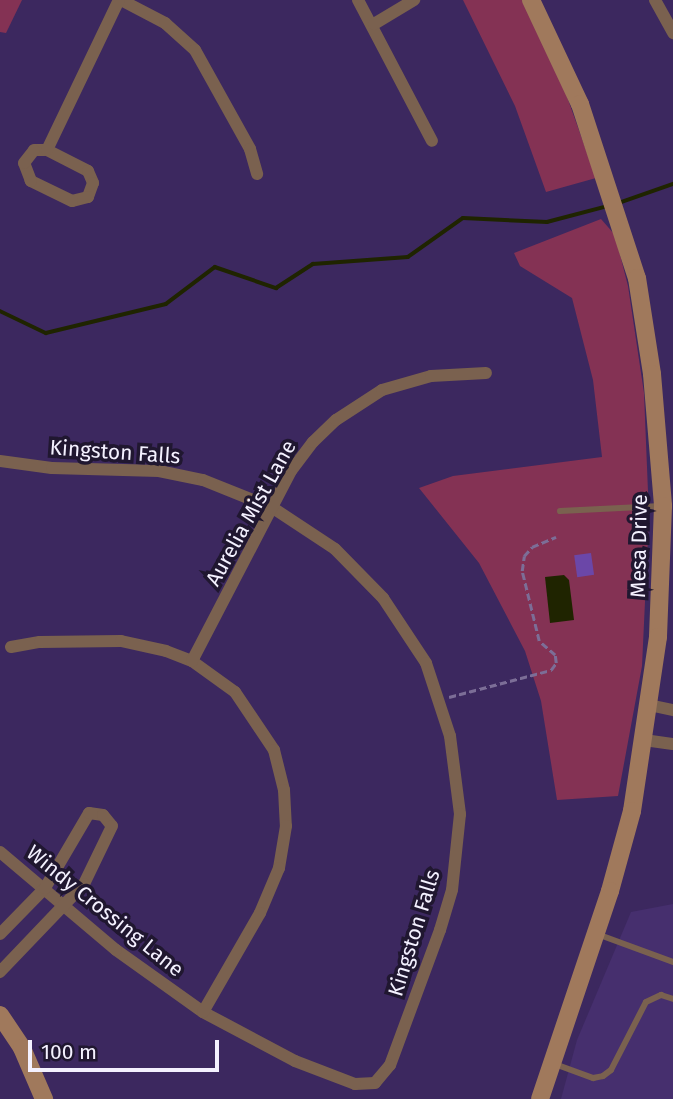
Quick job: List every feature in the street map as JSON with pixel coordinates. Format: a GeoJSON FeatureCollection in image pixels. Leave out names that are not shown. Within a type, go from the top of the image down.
{"type":"FeatureCollection","features":[{"type":"Feature","properties":{"kind":"street"},"geometry":{"type":"LineString","coordinates":[[47,150],[120,0],[165,23],[195,50],[250,149],[257,174]]}},
{"type":"Feature","properties":{"kind":"street"},"geometry":{"type":"LineString","coordinates":[[358,0],[374,24],[432,141]]}},
{"type":"Feature","properties":{"kind":"street"},"geometry":{"type":"LineString","coordinates":[[374,24],[414,0]]}},
{"type":"Feature","properties":{"kind":"street","name":"Mesa Drive"},"geometry":{"type":"LineString","coordinates":[[531,0],[580,104],[637,278],[652,374],[663,506],[658,637],[632,811],[596,934],[540,1099]]}},
{"type":"Feature","properties":{"kind":"street"},"geometry":{"type":"LineString","coordinates":[[655,0],[673,33]]}},
{"type":"Feature","properties":{"kind":"street"},"geometry":{"type":"LineString","coordinates":[[34,150],[47,150],[90,174],[93,183],[88,197],[72,201],[28,177],[26,158],[34,150]]}},
{"type":"Feature","properties":{"kind":"street","name":"Aurelia Mist Lane"},"geometry":{"type":"LineString","coordinates":[[192,661],[273,508],[313,442],[357,404],[382,390],[431,376],[486,373]]}},
{"type":"Feature","properties":{"kind":"street","name":"Kingston Falls"},"geometry":{"type":"LineString","coordinates":[[0,461],[52,468],[159,471],[216,484],[273,508],[314,533],[363,575],[406,630],[441,699],[459,800],[452,890],[390,1065],[375,1083]]}},
{"type":"Feature","properties":{"kind":"street"},"geometry":{"type":"LineString","coordinates":[[11,647],[121,641],[192,661],[235,692],[257,718],[274,750],[284,790],[286,826],[279,867],[261,913],[203,1012]]}},
{"type":"Feature","properties":{"kind":"street"},"geometry":{"type":"LineString","coordinates":[[649,705],[673,710]]}},
{"type":"Feature","properties":{"kind":"street"},"geometry":{"type":"LineString","coordinates":[[644,740],[673,744]]}},
{"type":"Feature","properties":{"kind":"street"},"geometry":{"type":"LineString","coordinates":[[0,934],[45,888],[89,813],[103,815],[112,826],[105,848],[66,905],[0,972]]}},
{"type":"Feature","properties":{"kind":"street","name":"Windy Crossing Lane"},"geometry":{"type":"LineString","coordinates":[[0,852],[66,905],[116,950],[203,1012],[295,1060],[355,1084],[375,1083]]}},
{"type":"Feature","properties":{"kind":"street"},"geometry":{"type":"LineString","coordinates":[[0,1015],[22,1048],[44,1099]]}},
{"type":"Feature","properties":{"kind":"lane"},"geometry":{"type":"LineString","coordinates":[[560,511],[663,506]]}},
{"type":"Feature","properties":{"kind":"lane"},"geometry":{"type":"LineString","coordinates":[[596,934],[673,962]]}},
{"type":"Feature","properties":{"kind":"lane"},"geometry":{"type":"LineString","coordinates":[[551,1062],[593,1078],[603,1076],[615,1064],[646,1002],[661,995],[673,999]]}},
{"type":"Feature","properties":{"kind":"path"},"geometry":{"type":"LineString","coordinates":[[441,699],[551,670],[556,663],[535,631],[522,571],[524,556],[532,547],[556,537]]}},
{"type":"Feature","properties":{"kind":"shaded area"},"geometry":{"type":"Polygon","coordinates":[[[0,0],[22,0],[6,33],[0,32],[0,0]]]}},
{"type":"Feature","properties":{"kind":"shaded area"},"geometry":{"type":"Polygon","coordinates":[[[463,0],[522,0],[566,94],[596,178],[546,192],[515,106],[463,0]]]}},
{"type":"Feature","properties":{"kind":"shaded area"},"geometry":{"type":"Polygon","coordinates":[[[601,219],[615,235],[628,286],[644,393],[649,516],[642,666],[618,796],[557,800],[541,701],[525,651],[479,563],[419,488],[453,476],[602,457],[593,380],[572,298],[520,266],[514,253],[601,219]]]}},
{"type":"Feature","properties":{"kind":"shaded area"},"geometry":{"type":"Polygon","coordinates":[[[564,575],[569,580],[574,620],[550,623],[545,577],[564,575]]]}},
{"type":"Feature","properties":{"kind":"shaded area"},"geometry":{"type":"Polygon","coordinates":[[[673,904],[673,1099],[561,1099],[577,1040],[631,912],[673,904]]]}},
{"type":"Feature","properties":{"kind":"building"},"geometry":{"type":"Polygon","coordinates":[[[591,553],[594,575],[577,577],[574,555],[591,553]]]}},
{"type":"Feature","properties":{"kind":"waterway"},"geometry":{"type":"LineString","coordinates":[[619,203],[673,184]]}},
{"type":"Feature","properties":{"kind":"waterway"},"geometry":{"type":"LineString","coordinates":[[0,311],[46,333],[166,304],[215,267],[276,288],[313,264],[408,257],[463,218],[547,222],[608,206]]}}]}
